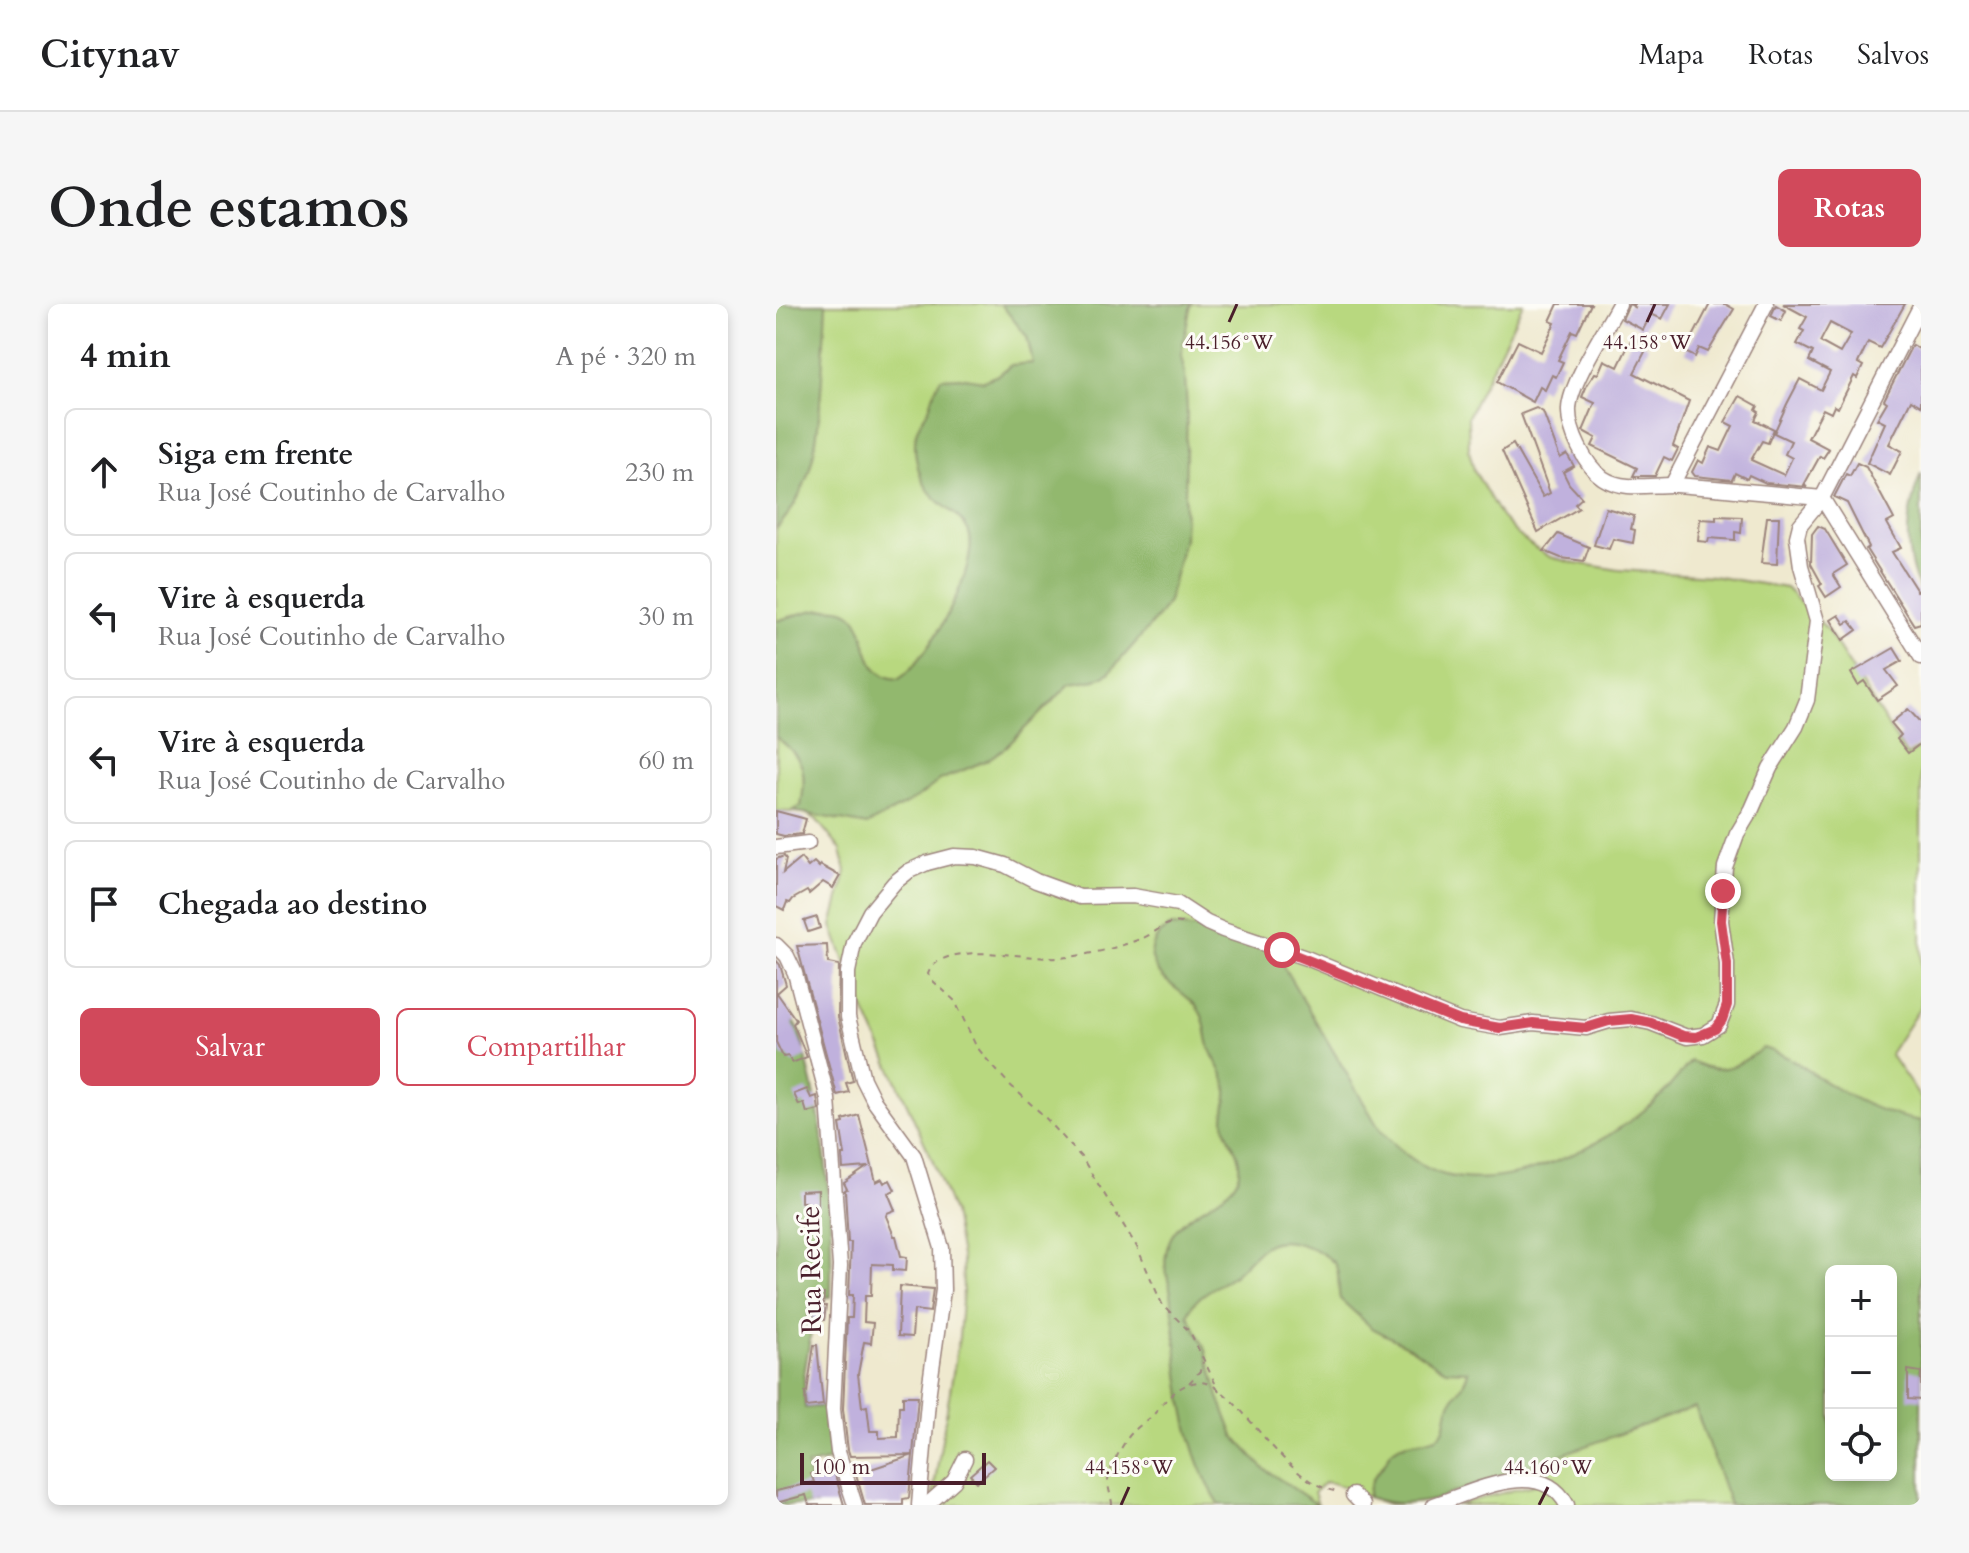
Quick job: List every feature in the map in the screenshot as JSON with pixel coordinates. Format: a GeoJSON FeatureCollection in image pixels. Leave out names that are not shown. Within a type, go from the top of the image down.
{"type":"FeatureCollection","features":[{"type":"Feature","properties":{"kind":"street"},"geometry":{"type":"LineString","coordinates":[[1619,304],[1573,390],[1569,407],[1570,424],[1591,466],[1603,478],[1634,486],[1672,485],[1822,498]]}},
{"type":"Feature","properties":{"kind":"street"},"geometry":{"type":"LineString","coordinates":[[1672,485],[1766,304]]}},
{"type":"Feature","properties":{"kind":"street"},"geometry":{"type":"LineString","coordinates":[[919,1505],[929,1390],[943,1290],[942,1248],[914,1156],[874,1101],[863,1079],[848,1017],[851,952],[864,921],[894,883],[917,866],[960,855],[976,857],[1005,865],[1036,881],[1080,897],[1133,896],[1178,904],[1223,930],[1317,962],[1460,1021],[1500,1028],[1533,1023],[1586,1028],[1631,1019],[1687,1037],[1703,1035],[1719,1025],[1727,1005],[1727,964],[1721,921],[1722,878],[1734,840],[1770,768],[1796,727],[1807,700],[1817,621],[1802,571],[1798,531],[1822,498],[1921,305]]}},
{"type":"Feature","properties":{"kind":"street"},"geometry":{"type":"LineString","coordinates":[[1822,498],[1921,657]]}},
{"type":"Feature","properties":{"kind":"street"},"geometry":{"type":"LineString","coordinates":[[776,847],[808,843]]}},
{"type":"Feature","properties":{"kind":"street","name":"Rua Recife"},"geometry":{"type":"LineString","coordinates":[[776,945],[787,956],[795,973],[828,1099],[840,1266],[833,1409],[838,1452],[855,1505]]}},
{"type":"Feature","properties":{"kind":"street"},"geometry":{"type":"LineString","coordinates":[[927,1505],[954,1481],[965,1459]]}},
{"type":"Feature","properties":{"kind":"street"},"geometry":{"type":"LineString","coordinates":[[1434,1505],[1521,1479],[1550,1484],[1567,1505]]}},
{"type":"Feature","properties":{"kind":"path"},"geometry":{"type":"LineString","coordinates":[[1184,924],[1166,924],[1144,938],[1078,955],[1046,958],[1000,953],[956,956],[932,966],[928,974],[955,1001],[976,1046],[989,1062],[1082,1158],[1137,1247],[1162,1304],[1186,1326],[1219,1391],[1303,1478],[1360,1502]]}},
{"type":"Feature","properties":{"kind":"path"},"geometry":{"type":"LineString","coordinates":[[1112,1505],[1108,1487],[1110,1468],[1128,1437],[1200,1371],[1202,1356]]}},
{"type":"Feature","properties":{"kind":"path"},"geometry":{"type":"LineString","coordinates":[[1186,1385],[1202,1382],[1219,1391]]}},
{"type":"Feature","properties":{"kind":"green space"},"geometry":{"type":"Polygon","coordinates":[[[776,304],[1523,304],[1468,417],[1469,450],[1474,470],[1501,517],[1535,548],[1550,557],[1570,562],[1619,570],[1712,576],[1786,588],[1826,628],[1907,756],[1921,746],[1921,1006],[1890,1054],[1921,1099],[1921,1505],[1455,1505],[1533,1485],[1526,1468],[1421,1501],[1389,1504],[1325,1482],[1314,1492],[1318,1505],[931,1505],[959,1337],[962,1261],[953,1213],[857,994],[832,926],[846,871],[841,850],[816,819],[805,813],[776,811],[776,304]]]}},
{"type":"Feature","properties":{"kind":"green space"},"geometry":{"type":"Polygon","coordinates":[[[776,304],[826,304],[819,419],[812,458],[800,495],[776,529],[776,304]]]}},
{"type":"Feature","properties":{"kind":"green space"},"geometry":{"type":"Polygon","coordinates":[[[1001,304],[1191,304],[1181,355],[1187,410],[1184,539],[1168,602],[1109,673],[1096,680],[1070,684],[1006,747],[987,760],[940,780],[917,798],[867,825],[792,811],[801,806],[804,784],[798,759],[776,737],[776,621],[822,609],[850,613],[858,621],[875,668],[885,676],[899,679],[924,653],[960,587],[970,545],[964,524],[934,496],[921,477],[916,460],[916,435],[941,378],[983,381],[1011,365],[1033,363],[1027,337],[1001,304]]]}},
{"type":"Feature","properties":{"kind":"green space"},"geometry":{"type":"Polygon","coordinates":[[[1921,473],[1921,593],[1911,563],[1908,533],[1912,503],[1921,473]]]}},
{"type":"Feature","properties":{"kind":"green space"},"geometry":{"type":"Polygon","coordinates":[[[1173,926],[1212,930],[1273,949],[1380,1130],[1410,1157],[1426,1168],[1445,1175],[1471,1179],[1499,1177],[1556,1161],[1584,1149],[1633,1118],[1654,1102],[1691,1061],[1720,1069],[1737,1064],[1763,1048],[1792,1060],[1865,1103],[1921,1121],[1921,1505],[1730,1505],[1695,1407],[1434,1500],[1401,1503],[1368,1497],[1373,1479],[1392,1450],[1440,1435],[1450,1404],[1468,1371],[1446,1370],[1372,1328],[1340,1299],[1337,1271],[1328,1257],[1301,1244],[1281,1241],[1265,1246],[1233,1275],[1199,1298],[1188,1315],[1206,1350],[1234,1436],[1263,1468],[1318,1505],[1220,1505],[1207,1482],[1189,1432],[1165,1259],[1169,1242],[1177,1229],[1226,1192],[1235,1182],[1239,1170],[1237,1154],[1224,1124],[1226,1084],[1211,1052],[1202,1016],[1191,1000],[1161,975],[1152,958],[1154,943],[1160,934],[1173,926]]]}},
{"type":"Feature","properties":{"kind":"green space"},"geometry":{"type":"Polygon","coordinates":[[[776,1007],[791,1018],[801,1037],[819,1117],[827,1176],[831,1297],[817,1297],[804,1376],[805,1408],[827,1406],[832,1460],[807,1466],[816,1505],[776,1505],[776,1007]]]}},
{"type":"Feature","properties":{"kind":"building"},"geometry":{"type":"Polygon","coordinates":[[[1558,304],[1591,304],[1577,333],[1572,331],[1558,360],[1563,362],[1556,377],[1552,375],[1545,390],[1540,387],[1533,402],[1497,382],[1518,341],[1541,352],[1555,323],[1550,321],[1558,304]]]}},
{"type":"Feature","properties":{"kind":"building"},"geometry":{"type":"Polygon","coordinates":[[[1629,304],[1636,308],[1631,304],[1670,304],[1662,319],[1651,314],[1643,330],[1622,319],[1629,304]]]}},
{"type":"Feature","properties":{"kind":"building"},"geometry":{"type":"Polygon","coordinates":[[[1710,304],[1725,304],[1734,309],[1708,352],[1699,348],[1695,357],[1685,352],[1710,304]]]}},
{"type":"Feature","properties":{"kind":"building"},"geometry":{"type":"Polygon","coordinates":[[[1783,304],[1905,304],[1880,348],[1868,342],[1858,363],[1863,366],[1857,378],[1854,376],[1838,408],[1834,406],[1831,413],[1823,409],[1808,438],[1829,449],[1823,458],[1820,456],[1804,485],[1807,487],[1766,483],[1735,473],[1732,480],[1695,476],[1692,472],[1698,460],[1703,463],[1710,447],[1721,451],[1733,426],[1725,422],[1740,396],[1758,406],[1755,420],[1774,429],[1768,443],[1762,441],[1751,460],[1784,475],[1792,458],[1785,454],[1791,441],[1774,433],[1800,379],[1821,390],[1830,372],[1809,361],[1813,352],[1797,344],[1807,317],[1783,304]],[[1830,323],[1820,342],[1840,353],[1851,334],[1830,323]]]}},
{"type":"Feature","properties":{"kind":"building"},"geometry":{"type":"Polygon","coordinates":[[[1776,305],[1786,311],[1781,321],[1771,316],[1776,305]]]}},
{"type":"Feature","properties":{"kind":"building"},"geometry":{"type":"Polygon","coordinates":[[[1632,338],[1648,346],[1634,373],[1689,401],[1673,446],[1678,449],[1672,461],[1664,457],[1655,476],[1633,476],[1637,468],[1592,446],[1596,438],[1583,431],[1595,403],[1582,397],[1587,385],[1595,373],[1598,374],[1604,360],[1618,367],[1632,338]]]}},
{"type":"Feature","properties":{"kind":"building"},"geometry":{"type":"Polygon","coordinates":[[[1912,345],[1921,350],[1921,406],[1911,400],[1889,444],[1902,451],[1890,475],[1867,463],[1885,423],[1877,419],[1887,402],[1884,400],[1912,345]]]}},
{"type":"Feature","properties":{"kind":"building"},"geometry":{"type":"Polygon","coordinates":[[[1536,408],[1543,412],[1560,458],[1567,454],[1574,466],[1563,472],[1582,498],[1575,504],[1579,508],[1538,532],[1502,451],[1513,444],[1543,497],[1550,493],[1521,414],[1536,408]]]}},
{"type":"Feature","properties":{"kind":"building"},"geometry":{"type":"Polygon","coordinates":[[[1857,463],[1866,467],[1894,519],[1887,523],[1901,548],[1892,552],[1917,591],[1921,590],[1921,623],[1914,625],[1866,549],[1869,547],[1847,503],[1834,497],[1846,474],[1850,476],[1857,463]]]}},
{"type":"Feature","properties":{"kind":"building"},"geometry":{"type":"Polygon","coordinates":[[[1606,508],[1634,516],[1631,529],[1635,530],[1633,543],[1613,539],[1609,549],[1594,545],[1606,508]]]}},
{"type":"Feature","properties":{"kind":"building"},"geometry":{"type":"Polygon","coordinates":[[[1716,516],[1742,517],[1741,533],[1735,532],[1735,540],[1709,538],[1708,542],[1698,541],[1700,519],[1716,520],[1716,516]]]}},
{"type":"Feature","properties":{"kind":"building"},"geometry":{"type":"Polygon","coordinates":[[[1767,517],[1779,517],[1777,564],[1761,563],[1767,517]]]}},
{"type":"Feature","properties":{"kind":"building"},"geometry":{"type":"Polygon","coordinates":[[[1818,526],[1825,529],[1847,565],[1833,574],[1841,587],[1826,597],[1811,564],[1812,534],[1818,526]]]}},
{"type":"Feature","properties":{"kind":"building"},"geometry":{"type":"Polygon","coordinates":[[[1558,534],[1589,547],[1584,561],[1561,558],[1544,551],[1558,534]]]}},
{"type":"Feature","properties":{"kind":"building"},"geometry":{"type":"Polygon","coordinates":[[[1839,615],[1845,624],[1850,621],[1857,630],[1843,640],[1831,620],[1839,615]]]}},
{"type":"Feature","properties":{"kind":"building"},"geometry":{"type":"Polygon","coordinates":[[[1894,648],[1902,661],[1886,670],[1898,686],[1877,700],[1864,681],[1858,685],[1851,673],[1894,648]]]}},
{"type":"Feature","properties":{"kind":"building"},"geometry":{"type":"Polygon","coordinates":[[[1908,709],[1921,723],[1921,743],[1908,753],[1897,739],[1901,735],[1891,723],[1908,709]]]}},
{"type":"Feature","properties":{"kind":"building"},"geometry":{"type":"Polygon","coordinates":[[[776,811],[806,819],[802,834],[776,834],[776,811]]]}},
{"type":"Feature","properties":{"kind":"building"},"geometry":{"type":"Polygon","coordinates":[[[784,856],[783,873],[801,858],[808,867],[814,862],[840,876],[833,888],[823,882],[809,894],[807,891],[787,902],[784,910],[776,906],[776,859],[784,856]]]}},
{"type":"Feature","properties":{"kind":"building"},"geometry":{"type":"Polygon","coordinates":[[[817,917],[820,928],[808,932],[804,921],[817,917]]]}},
{"type":"Feature","properties":{"kind":"building"},"geometry":{"type":"Polygon","coordinates":[[[827,945],[828,963],[839,965],[838,1017],[853,1081],[846,1083],[849,1092],[837,1095],[797,946],[827,945]]]}},
{"type":"Feature","properties":{"kind":"building"},"geometry":{"type":"Polygon","coordinates":[[[776,960],[786,985],[777,993],[796,1020],[793,1024],[807,1057],[792,1063],[788,1056],[783,1057],[776,1042],[776,960]]]}},
{"type":"Feature","properties":{"kind":"building"},"geometry":{"type":"Polygon","coordinates":[[[807,1089],[811,1098],[817,1096],[819,1110],[807,1113],[804,1103],[799,1105],[794,1094],[807,1089]]]}},
{"type":"Feature","properties":{"kind":"building"},"geometry":{"type":"Polygon","coordinates":[[[859,1115],[876,1182],[890,1180],[895,1190],[888,1193],[895,1210],[886,1216],[901,1256],[907,1257],[906,1271],[893,1270],[893,1265],[872,1264],[871,1296],[865,1296],[864,1322],[873,1323],[871,1343],[864,1342],[858,1374],[862,1407],[867,1406],[870,1431],[879,1431],[879,1438],[898,1437],[899,1406],[903,1406],[903,1396],[918,1396],[913,1455],[850,1456],[848,1450],[843,1409],[847,1318],[852,1318],[853,1295],[849,1295],[851,1242],[848,1242],[847,1189],[844,1183],[867,1167],[843,1169],[842,1155],[845,1155],[840,1124],[859,1115]]]}},
{"type":"Feature","properties":{"kind":"building"},"geometry":{"type":"Polygon","coordinates":[[[818,1190],[818,1206],[805,1206],[805,1202],[801,1202],[801,1191],[818,1190]]]}},
{"type":"Feature","properties":{"kind":"building"},"geometry":{"type":"Polygon","coordinates":[[[900,1286],[933,1289],[930,1312],[914,1310],[912,1337],[898,1336],[900,1286]]]}},
{"type":"Feature","properties":{"kind":"building"},"geometry":{"type":"Polygon","coordinates":[[[811,1293],[824,1294],[824,1320],[812,1321],[813,1314],[809,1314],[811,1293]]]}},
{"type":"Feature","properties":{"kind":"building"},"geometry":{"type":"Polygon","coordinates":[[[814,1345],[817,1345],[823,1405],[806,1407],[805,1392],[814,1345]]]}},
{"type":"Feature","properties":{"kind":"building"},"geometry":{"type":"Polygon","coordinates":[[[1908,1370],[1921,1372],[1921,1400],[1908,1399],[1908,1370]]]}},
{"type":"Feature","properties":{"kind":"building"},"geometry":{"type":"Polygon","coordinates":[[[913,1455],[909,1498],[903,1499],[903,1505],[865,1505],[856,1474],[913,1455]]]}},
{"type":"Feature","properties":{"kind":"building"},"geometry":{"type":"Polygon","coordinates":[[[987,1460],[994,1467],[977,1482],[970,1475],[987,1460]]]}},
{"type":"Feature","properties":{"kind":"building"},"geometry":{"type":"Polygon","coordinates":[[[833,1468],[844,1505],[809,1505],[806,1495],[776,1503],[776,1491],[814,1482],[811,1474],[833,1468]]]}},
{"type":"Feature","properties":{"kind":"route"},"geometry":{"type":"LineString","coordinates":[[1282,950],[1460,1021],[1500,1028],[1533,1023],[1586,1028],[1625,1018],[1696,1037],[1715,1029],[1727,1005],[1727,964],[1721,921],[1723,891]]}}]}
